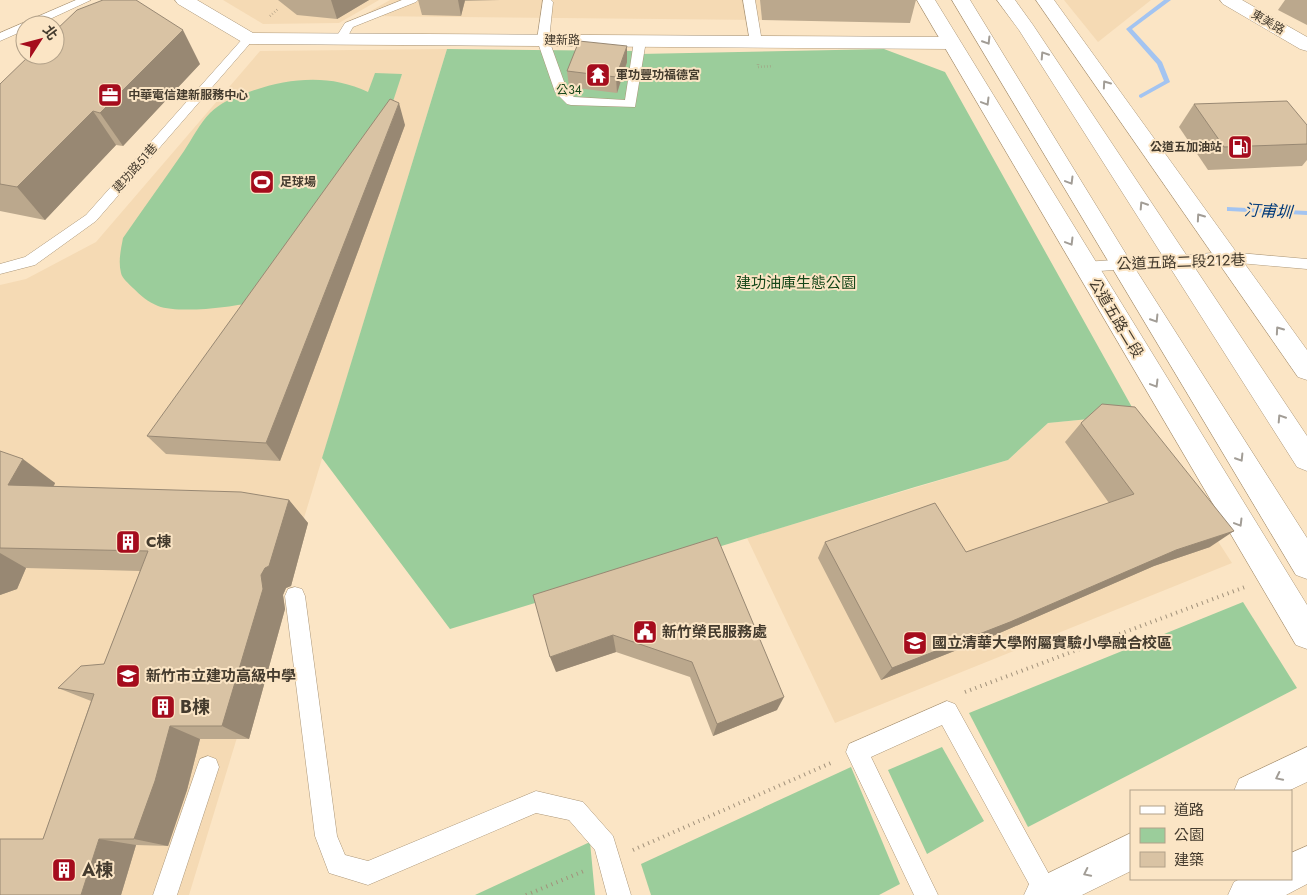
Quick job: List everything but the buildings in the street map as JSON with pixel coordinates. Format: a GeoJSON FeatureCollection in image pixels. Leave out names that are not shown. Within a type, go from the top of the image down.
{"type":"FeatureCollection","features":[{"type":"Feature","properties":{"kind":"street","name":"建新路"},"geometry":{"type":"LineString","coordinates":[[184,0],[249,38],[951,44]]}},
{"type":"Feature","properties":{"kind":"street","name":"公道五路二段"},"geometry":{"type":"LineString","coordinates":[[926,0],[1307,634]]}},
{"type":"Feature","properties":{"kind":"street"},"geometry":{"type":"LineString","coordinates":[[961,0],[1307,565]]}},
{"type":"Feature","properties":{"kind":"street"},"geometry":{"type":"LineString","coordinates":[[1006,0],[1179,260],[1307,459]]}},
{"type":"Feature","properties":{"kind":"street"},"geometry":{"type":"LineString","coordinates":[[1045,0],[1307,370]]}},
{"type":"Feature","properties":{"kind":"street","name":"東美路"},"geometry":{"type":"LineString","coordinates":[[1229,0],[1307,45]]}},
{"type":"Feature","properties":{"kind":"street"},"geometry":{"type":"LineString","coordinates":[[1253,790],[1307,764]]}},
{"type":"Feature","properties":{"kind":"street"},"geometry":{"type":"LineString","coordinates":[[1045,894],[1130,852]]}},
{"type":"Feature","properties":{"kind":"street"},"geometry":{"type":"LineString","coordinates":[[1292,872],[1307,864]]}},
{"type":"Feature","properties":{"kind":"street"},"geometry":{"type":"LineString","coordinates":[[1247,895],[1276,880]]}},
{"type":"Feature","properties":{"kind":"lane"},"geometry":{"type":"LineString","coordinates":[[50,15],[85,0]]}},
{"type":"Feature","properties":{"kind":"lane"},"geometry":{"type":"LineString","coordinates":[[341,39],[349,25],[412,0]]}},
{"type":"Feature","properties":{"kind":"lane"},"geometry":{"type":"LineString","coordinates":[[750,0],[756,42]]}},
{"type":"Feature","properties":{"kind":"lane"},"geometry":{"type":"LineString","coordinates":[[547,2],[543,40],[561,92],[571,101],[631,104],[640,41]]}},
{"type":"Feature","properties":{"kind":"lane"},"geometry":{"type":"LineString","coordinates":[[3,32],[15,28]]}},
{"type":"Feature","properties":{"kind":"lane","name":"建功路51巷"},"geometry":{"type":"LineString","coordinates":[[0,268],[30,261],[91,218],[249,38]]}},
{"type":"Feature","properties":{"kind":"lane","name":"公道五路二段212巷"},"geometry":{"type":"LineString","coordinates":[[1085,267],[1228,257],[1307,264]]}},
{"type":"Feature","properties":{"kind":"lane"},"geometry":{"type":"LineString","coordinates":[[295,596],[326,836],[337,865],[368,873],[536,802],[575,810],[605,844],[619,895]]}},
{"type":"Feature","properties":{"kind":"lane"},"geometry":{"type":"LineString","coordinates":[[926,895],[856,752],[947,712],[1045,894]]}},
{"type":"Feature","properties":{"kind":"lane"},"geometry":{"type":"LineString","coordinates":[[165,895],[208,767]]}},
{"type":"Feature","properties":{"kind":"path"},"geometry":{"type":"LineString","coordinates":[[947,712],[951,697],[1252,585]]}},
{"type":"Feature","properties":{"kind":"path"},"geometry":{"type":"LineString","coordinates":[[526,895],[856,752]]}},
{"type":"Feature","properties":{"kind":"shaded area"},"geometry":{"type":"Polygon","coordinates":[[[223,0],[379,0],[339,23],[263,24],[223,0]]]}},
{"type":"Feature","properties":{"kind":"shaded area"},"geometry":{"type":"Polygon","coordinates":[[[390,0],[760,0],[762,20],[362,16],[390,0]]]}},
{"type":"Feature","properties":{"kind":"shaded area"},"geometry":{"type":"Polygon","coordinates":[[[1064,0],[1151,0],[1098,42],[1064,0]]]}},
{"type":"Feature","properties":{"kind":"shaded area","name":"新竹市立建功高級中學"},"geometry":{"type":"Polygon","coordinates":[[[447,49],[189,895],[0,895],[0,285],[26,279],[96,242],[260,51],[447,49]]]}},
{"type":"Feature","properties":{"kind":"shaded area","name":"國立清華大學附屬實驗小學融合校區"},"geometry":{"type":"Polygon","coordinates":[[[1133,409],[1232,563],[835,723],[747,538],[1008,460],[1048,423],[1099,418],[1133,409]]]}},
{"type":"Feature","properties":{"kind":"green space","name":"建功油庫生態公園"},"geometry":{"type":"Polygon","coordinates":[[[447,49],[638,51],[639,54],[884,49],[945,72],[1133,409],[1099,418],[1048,423],[1008,460],[450,629],[322,458],[447,49]]]}},
{"type":"Feature","properties":{"kind":"green space"},"geometry":{"type":"Polygon","coordinates":[[[375,73],[402,74],[381,138],[258,301],[208,309],[168,308],[158,306],[148,300],[124,279],[120,264],[123,238],[203,121],[214,109],[241,95],[292,81],[323,80],[338,82],[368,92],[375,73]]]}},
{"type":"Feature","properties":{"kind":"green space"},"geometry":{"type":"Polygon","coordinates":[[[1243,602],[1297,688],[1028,827],[969,713],[1243,602]]]}},
{"type":"Feature","properties":{"kind":"green space"},"geometry":{"type":"Polygon","coordinates":[[[942,747],[984,821],[927,854],[888,770],[942,747]]]}},
{"type":"Feature","properties":{"kind":"green space"},"geometry":{"type":"Polygon","coordinates":[[[851,767],[900,884],[879,895],[651,895],[641,864],[851,767]]]}},
{"type":"Feature","properties":{"kind":"green space"},"geometry":{"type":"Polygon","coordinates":[[[590,842],[595,895],[475,895],[590,842]]]}},
{"type":"Feature","properties":{"kind":"waterway"},"geometry":{"type":"LineString","coordinates":[[1141,96],[1167,82],[1160,63],[1129,29],[1168,0]]}},
{"type":"Feature","properties":{"kind":"waterway","name":"汀甫圳"},"geometry":{"type":"LineString","coordinates":[[1229,209],[1307,213]]}},
{"type":"Feature","properties":{"kind":"place","name":"軍功豐功福德宮"},"geometry":{"type":"Point","coordinates":[598,75]}},
{"type":"Feature","properties":{"kind":"place","name":"中華電信建新服務中心"},"geometry":{"type":"Point","coordinates":[110,95]}},
{"type":"Feature","properties":{"kind":"place","name":"公道五加油站"},"geometry":{"type":"Point","coordinates":[1240,147]}},
{"type":"Feature","properties":{"kind":"place","name":"足球場"},"geometry":{"type":"Point","coordinates":[262,182]}},
{"type":"Feature","properties":{"kind":"place","name":"C棟"},"geometry":{"type":"Point","coordinates":[128,542]}},
{"type":"Feature","properties":{"kind":"place","name":"新竹榮民服務處"},"geometry":{"type":"Point","coordinates":[645,632]}},
{"type":"Feature","properties":{"kind":"place","name":"國立清華大學附屬實驗小學融合校區"},"geometry":{"type":"Point","coordinates":[915,643]}},
{"type":"Feature","properties":{"kind":"place","name":"新竹市立建功高級中學"},"geometry":{"type":"Point","coordinates":[128,676]}},
{"type":"Feature","properties":{"kind":"place","name":"B棟"},"geometry":{"type":"Point","coordinates":[163,707]}},
{"type":"Feature","properties":{"kind":"place","name":"A棟"},"geometry":{"type":"Point","coordinates":[64,870]}},
{"type":"Feature","properties":{"kind":"park label","name":"公34"},"geometry":{"type":"Point","coordinates":[569,90]}}]}
